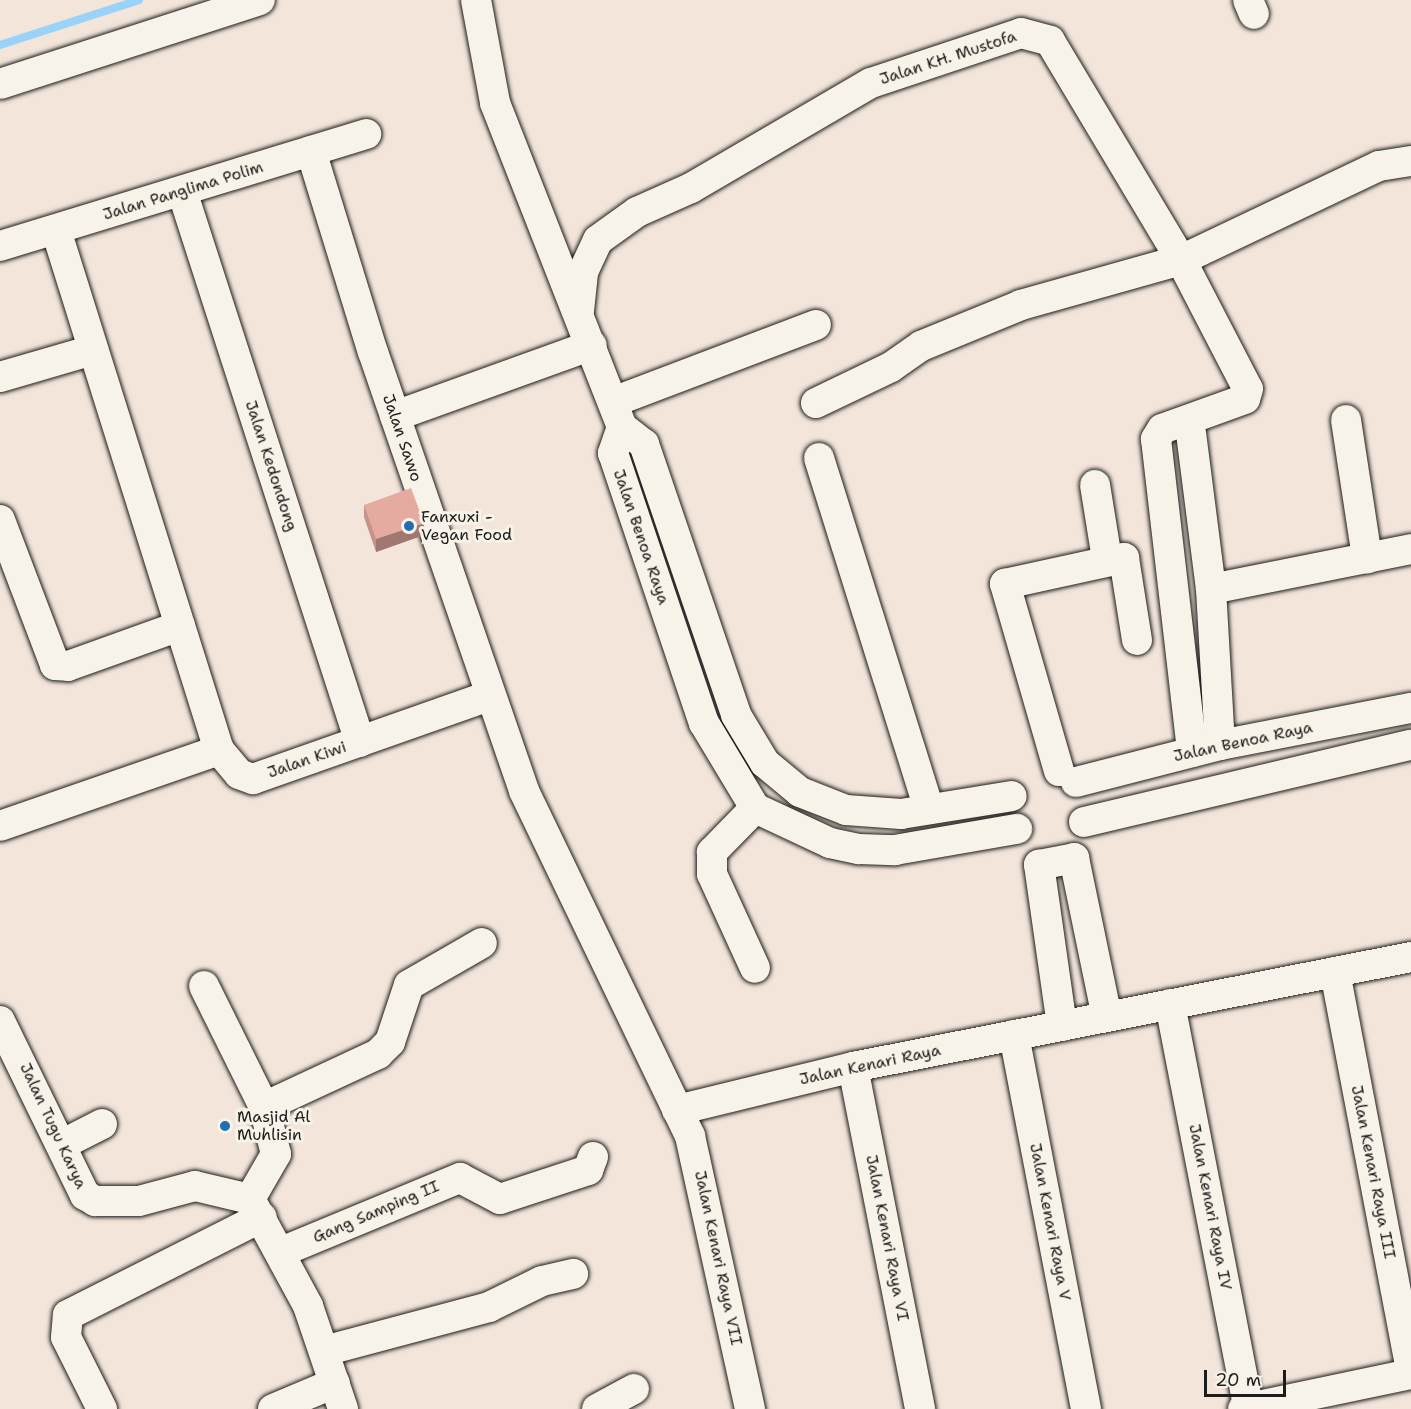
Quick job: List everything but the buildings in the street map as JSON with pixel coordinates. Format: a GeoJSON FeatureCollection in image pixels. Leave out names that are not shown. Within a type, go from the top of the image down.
{"type":"FeatureCollection","features":[{"type":"Feature","properties":{"kind":"street"},"geometry":{"type":"LineString","coordinates":[[0,84],[260,0]]}},
{"type":"Feature","properties":{"kind":"street"},"geometry":{"type":"LineString","coordinates":[[476,0],[495,103],[525,189],[579,311],[617,414],[816,325]]}},
{"type":"Feature","properties":{"kind":"street","name":"Jalan KH. Mustofa"},"geometry":{"type":"LineString","coordinates":[[579,311],[591,254],[598,240],[623,221],[691,188],[871,83],[1021,33],[1050,41],[1181,260],[1248,389],[1245,399],[1162,429],[1156,439],[1206,749]]}},
{"type":"Feature","properties":{"kind":"street","name":"Jalan Panglima Polim"},"geometry":{"type":"LineString","coordinates":[[0,246],[366,134]]}},
{"type":"Feature","properties":{"kind":"street","name":"Jalan Sawo"},"geometry":{"type":"LineString","coordinates":[[311,151],[395,416],[489,696],[524,790],[677,1110]]}},
{"type":"Feature","properties":{"kind":"street"},"geometry":{"type":"LineString","coordinates":[[816,403],[891,367],[921,346],[1021,305],[1181,260],[1379,166],[1411,161]]}},
{"type":"Feature","properties":{"kind":"street","name":"Jalan Kedondong"},"geometry":{"type":"LineString","coordinates":[[182,191],[360,742]]}},
{"type":"Feature","properties":{"kind":"street"},"geometry":{"type":"LineString","coordinates":[[0,826],[219,750],[56,230]]}},
{"type":"Feature","properties":{"kind":"street"},"geometry":{"type":"LineString","coordinates":[[395,416],[592,345]]}},
{"type":"Feature","properties":{"kind":"street"},"geometry":{"type":"LineString","coordinates":[[0,377],[93,350]]}},
{"type":"Feature","properties":{"kind":"street","name":"Jalan Benoa Raya"},"geometry":{"type":"LineString","coordinates":[[617,414],[644,444],[736,715],[765,763],[800,792],[846,810],[901,814],[1012,796]]}},
{"type":"Feature","properties":{"kind":"street","name":"Jalan Benoa Raya"},"geometry":{"type":"LineString","coordinates":[[617,414],[613,453],[704,723],[755,808]]}},
{"type":"Feature","properties":{"kind":"street"},"geometry":{"type":"LineString","coordinates":[[1346,420],[1367,558]]}},
{"type":"Feature","properties":{"kind":"street"},"geometry":{"type":"LineString","coordinates":[[1191,433],[1211,589],[1206,749]]}},
{"type":"Feature","properties":{"kind":"street"},"geometry":{"type":"LineString","coordinates":[[819,458],[929,808]]}},
{"type":"Feature","properties":{"kind":"street"},"geometry":{"type":"LineString","coordinates":[[1095,485],[1107,559]]}},
{"type":"Feature","properties":{"kind":"street"},"geometry":{"type":"LineString","coordinates":[[0,520],[55,664],[68,666],[180,626]]}},
{"type":"Feature","properties":{"kind":"street"},"geometry":{"type":"LineString","coordinates":[[1211,589],[1411,549]]}},
{"type":"Feature","properties":{"kind":"street"},"geometry":{"type":"LineString","coordinates":[[1068,776],[1040,771],[1023,780],[1012,796],[1017,829],[1034,844],[1050,846],[1076,836],[1084,822],[1086,800],[1068,776],[1005,584],[1120,556],[1126,561],[1137,640]]}},
{"type":"Feature","properties":{"kind":"street","name":"Jalan Kiwi"},"geometry":{"type":"LineString","coordinates":[[219,750],[239,774],[253,779],[489,696]]}},
{"type":"Feature","properties":{"kind":"street","name":"Jalan Benoa Raya"},"geometry":{"type":"LineString","coordinates":[[1068,776],[1411,708]]}},
{"type":"Feature","properties":{"kind":"street"},"geometry":{"type":"LineString","coordinates":[[1084,822],[1411,746]]}},
{"type":"Feature","properties":{"kind":"street"},"geometry":{"type":"LineString","coordinates":[[755,968],[712,874],[712,852],[755,808],[830,843],[859,849],[895,850],[1017,829]]}},
{"type":"Feature","properties":{"kind":"street"},"geometry":{"type":"LineString","coordinates":[[1062,1026],[1039,865],[1048,863],[1074,858],[1107,1017]]}},
{"type":"Feature","properties":{"kind":"street"},"geometry":{"type":"LineString","coordinates":[[264,1107],[378,1054],[390,1042],[409,985],[482,943]]}},
{"type":"Feature","properties":{"kind":"street","name":"Jalan Kenari Raya"},"geometry":{"type":"LineString","coordinates":[[677,1110],[853,1067],[1411,957]]}},
{"type":"Feature","properties":{"kind":"street","name":"Jalan Kenari Raya III"},"geometry":{"type":"LineString","coordinates":[[1335,972],[1411,1373]]}},
{"type":"Feature","properties":{"kind":"street"},"geometry":{"type":"LineString","coordinates":[[102,1409],[66,1337],[68,1315],[256,1208],[273,1168],[276,1154],[264,1107],[204,986]]}},
{"type":"Feature","properties":{"kind":"street","name":"Jalan Kenari Raya IV"},"geometry":{"type":"LineString","coordinates":[[1170,1005],[1247,1409]]}},
{"type":"Feature","properties":{"kind":"street","name":"Jalan Tugu Karya"},"geometry":{"type":"LineString","coordinates":[[0,1021],[61,1144],[76,1182],[95,1202],[139,1201],[195,1185],[256,1208]]}},
{"type":"Feature","properties":{"kind":"street","name":"Jalan Kenari Raya V"},"geometry":{"type":"LineString","coordinates":[[1014,1035],[1086,1409]]}},
{"type":"Feature","properties":{"kind":"street","name":"Jalan Kenari Raya VI"},"geometry":{"type":"LineString","coordinates":[[853,1067],[920,1409]]}},
{"type":"Feature","properties":{"kind":"street","name":"Jalan Kenari Raya VII"},"geometry":{"type":"LineString","coordinates":[[677,1110],[690,1136],[750,1409]]}},
{"type":"Feature","properties":{"kind":"street"},"geometry":{"type":"LineString","coordinates":[[61,1144],[102,1124]]}},
{"type":"Feature","properties":{"kind":"street","name":"Gang Samping II"},"geometry":{"type":"LineString","coordinates":[[281,1252],[460,1178],[500,1199],[588,1170],[593,1157]]}},
{"type":"Feature","properties":{"kind":"street"},"geometry":{"type":"LineString","coordinates":[[256,1208],[281,1252],[324,1351],[339,1396],[273,1409]]}},
{"type":"Feature","properties":{"kind":"street"},"geometry":{"type":"LineString","coordinates":[[324,1351],[489,1307],[542,1281],[573,1274]]}},
{"type":"Feature","properties":{"kind":"street"},"geometry":{"type":"LineString","coordinates":[[1247,1409],[1411,1373]]}},
{"type":"Feature","properties":{"kind":"street"},"geometry":{"type":"LineString","coordinates":[[597,1409],[634,1389]]}},
{"type":"Feature","properties":{"kind":"waterway"},"geometry":{"type":"LineString","coordinates":[[0,45],[139,0]]}},
{"type":"Feature","properties":{"kind":"place","name":"Fanxuxi - Vegan Food"},"geometry":{"type":"Point","coordinates":[409,526]}},
{"type":"Feature","properties":{"kind":"place","name":"Masjid Al Muhlisin"},"geometry":{"type":"Point","coordinates":[225,1126]}}]}
